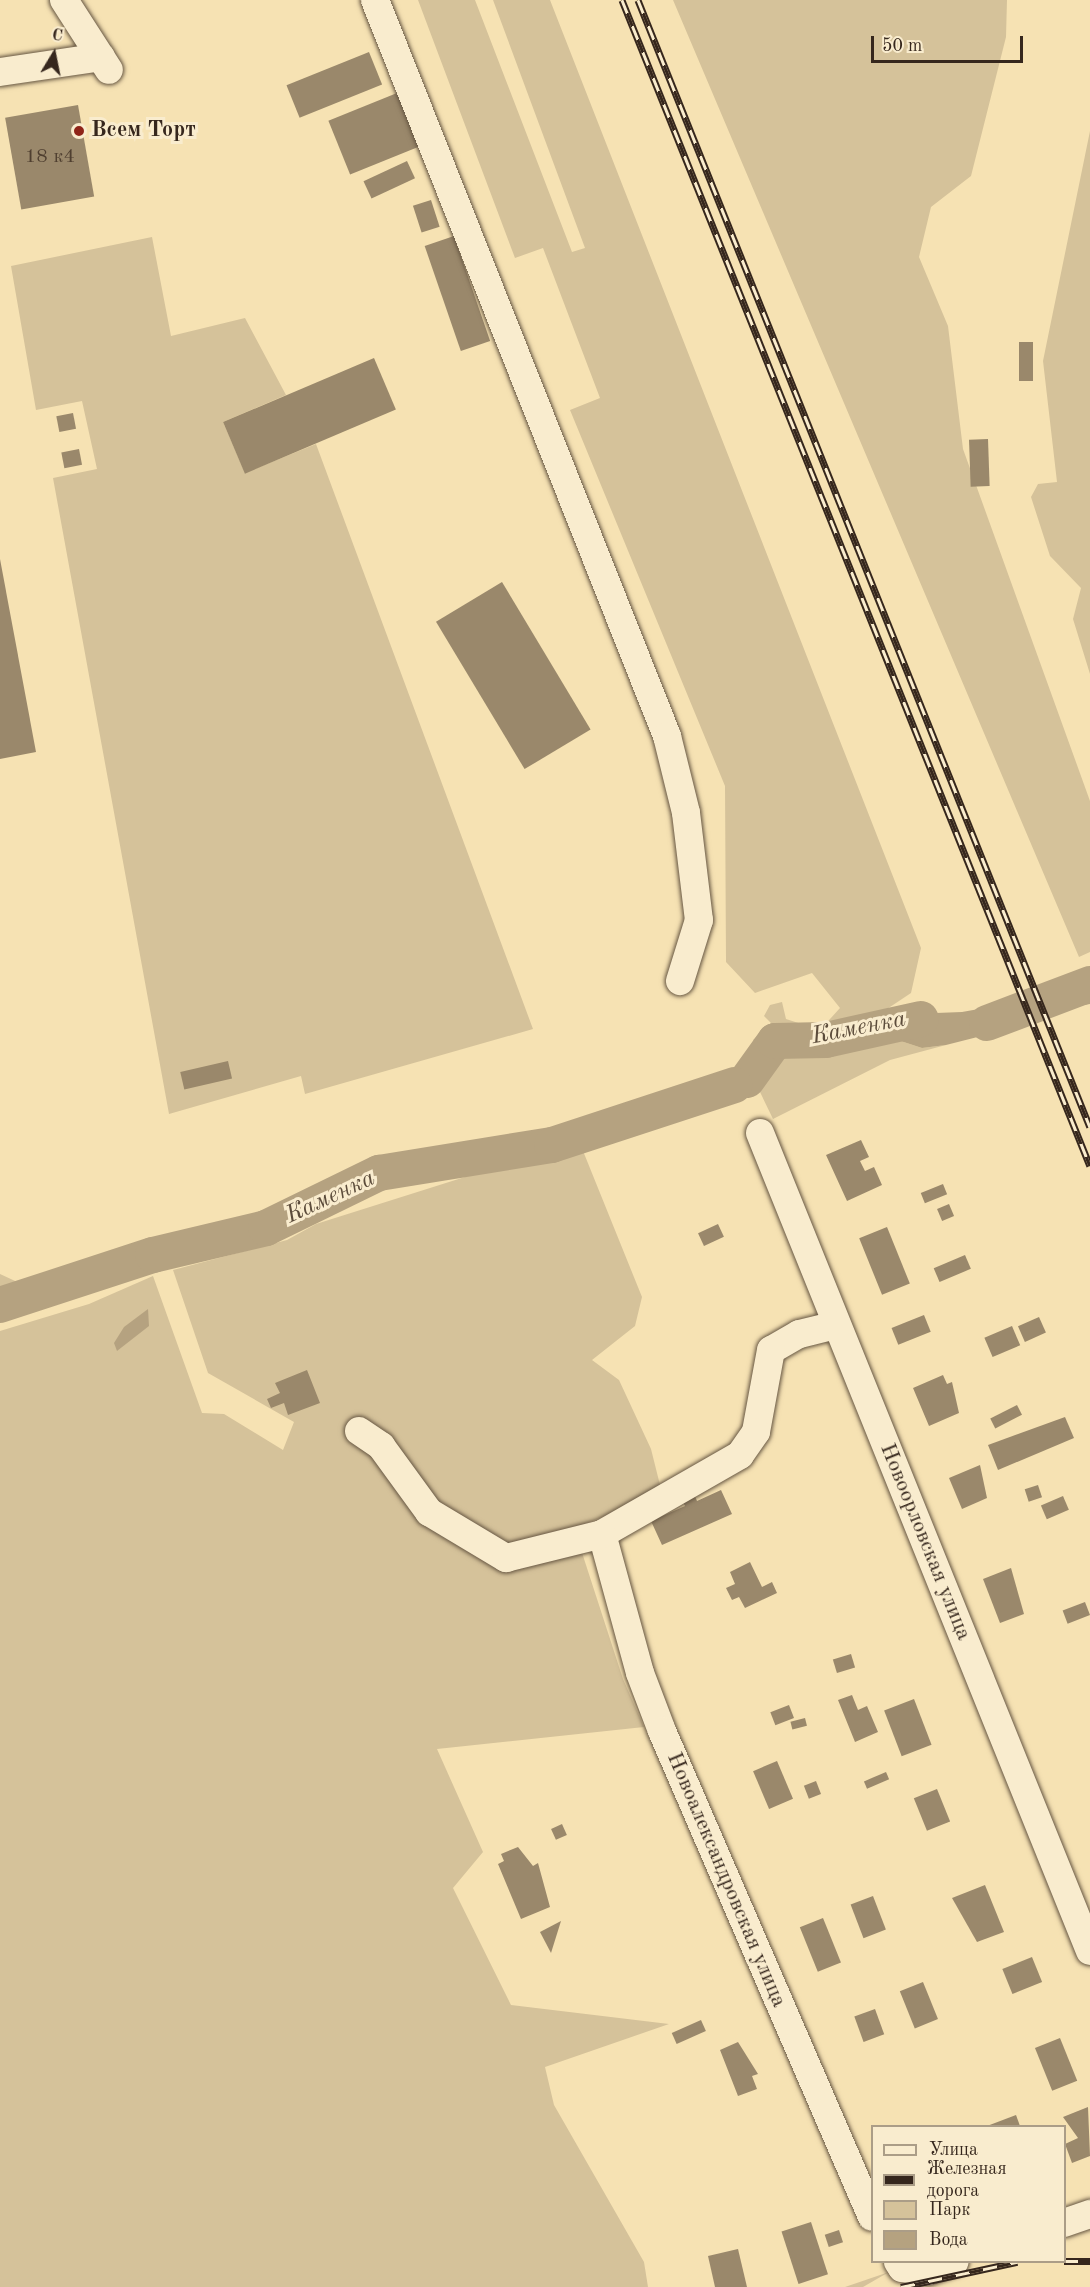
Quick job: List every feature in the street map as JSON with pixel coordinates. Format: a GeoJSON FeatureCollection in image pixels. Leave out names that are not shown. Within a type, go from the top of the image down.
{"type":"FeatureCollection","features":[{"type":"Feature","properties":{"kind":"street"},"geometry":{"type":"LineString","coordinates":[[0,72],[105,64],[64,0]]}},
{"type":"Feature","properties":{"kind":"street"},"geometry":{"type":"LineString","coordinates":[[375,0],[667,736],[686,813],[699,920],[680,981]]}},
{"type":"Feature","properties":{"kind":"street","name":"Новоорловская улица"},"geometry":{"type":"LineString","coordinates":[[760,1133],[1090,1951]]}},
{"type":"Feature","properties":{"kind":"street"},"geometry":{"type":"LineString","coordinates":[[359,1431],[381,1446],[429,1512],[506,1558],[602,1534],[740,1455],[756,1432],[771,1350],[799,1334],[836,1325]]}},
{"type":"Feature","properties":{"kind":"street","name":"Новоалександровская улица"},"geometry":{"type":"LineString","coordinates":[[602,1534],[640,1673],[662,1731],[871,2212]]}},
{"type":"Feature","properties":{"kind":"street"},"geometry":{"type":"LineString","coordinates":[[1066,2223],[1090,2214]]}},
{"type":"Feature","properties":{"kind":"street"},"geometry":{"type":"LineString","coordinates":[[899,2263],[902,2268],[928,2271],[951,2263]]}},
{"type":"Feature","properties":{"kind":"green space"},"geometry":{"type":"Polygon","coordinates":[[[418,0],[475,0],[572,252],[585,248],[493,0],[550,0],[921,948],[911,993],[872,1019],[870,1031],[922,1048],[946,1045],[890,1060],[773,1119],[760,1092],[759,1073],[766,1060],[753,1040],[771,1023],[764,1016],[770,1005],[782,1002],[786,1019],[820,1030],[840,1008],[812,973],[755,993],[726,962],[725,786],[570,410],[600,398],[543,248],[515,258],[418,0]]]}},
{"type":"Feature","properties":{"kind":"green space"},"geometry":{"type":"Polygon","coordinates":[[[673,0],[1007,0],[1006,37],[971,176],[931,207],[919,257],[948,326],[963,449],[1090,801],[1090,952],[1079,957],[673,0]]]}},
{"type":"Feature","properties":{"kind":"green space"},"geometry":{"type":"Polygon","coordinates":[[[1090,131],[1090,674],[1073,619],[1081,588],[1050,556],[1031,497],[1038,484],[1057,482],[1043,361],[1090,131]]]}},
{"type":"Feature","properties":{"kind":"green space"},"geometry":{"type":"Polygon","coordinates":[[[152,237],[171,336],[245,318],[286,395],[223,422],[245,473],[316,444],[533,1029],[305,1094],[301,1076],[169,1114],[53,478],[97,469],[82,401],[36,410],[11,266],[152,237]]]}},
{"type":"Feature","properties":{"kind":"green space"},"geometry":{"type":"Polygon","coordinates":[[[579,1141],[642,1297],[635,1326],[592,1360],[619,1380],[651,1449],[660,1485],[623,1509],[574,1528],[623,1679],[644,1727],[437,1749],[483,1852],[453,1888],[511,2005],[669,2024],[545,2067],[554,2105],[644,2262],[648,2287],[0,2287],[0,1331],[89,1304],[153,1276],[202,1413],[224,1414],[283,1450],[294,1422],[208,1373],[173,1270],[287,1240],[316,1224],[579,1141]]]}},
{"type":"Feature","properties":{"kind":"green space"},"geometry":{"type":"Polygon","coordinates":[[[0,1274],[41,1293],[0,1305],[0,1274]]]}},
{"type":"Feature","properties":{"kind":"green space"},"geometry":{"type":"Polygon","coordinates":[[[889,2272],[863,2287],[845,2287],[889,2272]]]}},
{"type":"Feature","properties":{"kind":"water"},"geometry":{"type":"Polygon","coordinates":[[[1090,966],[1090,1004],[1048,1011],[1045,994],[1055,984],[1077,982],[1090,966]]]}},
{"type":"Feature","properties":{"kind":"water"},"geometry":{"type":"Polygon","coordinates":[[[1029,1000],[1036,1010],[1013,1019],[1009,1029],[946,1045],[922,1048],[870,1031],[884,1015],[962,1012],[1029,1000]]]}},
{"type":"Feature","properties":{"kind":"water"},"geometry":{"type":"Polygon","coordinates":[[[148,1309],[149,1326],[117,1351],[114,1343],[124,1327],[148,1309]]]}},
{"type":"Feature","properties":{"kind":"building"},"geometry":{"type":"Polygon","coordinates":[[[369,52],[382,84],[300,118],[286,85],[369,52]]]}},
{"type":"Feature","properties":{"kind":"building"},"geometry":{"type":"Polygon","coordinates":[[[397,93],[419,147],[350,174],[328,121],[397,93]]]}},
{"type":"Feature","properties":{"kind":"building"},"geometry":{"type":"Polygon","coordinates":[[[78,105],[94,197],[21,209],[5,118],[78,105]]]}},
{"type":"Feature","properties":{"kind":"building"},"geometry":{"type":"Polygon","coordinates":[[[407,161],[415,178],[372,199],[363,181],[407,161]]]}},
{"type":"Feature","properties":{"kind":"building"},"geometry":{"type":"Polygon","coordinates":[[[431,200],[440,227],[422,233],[413,206],[431,200]]]}},
{"type":"Feature","properties":{"kind":"building"},"geometry":{"type":"Polygon","coordinates":[[[454,236],[490,341],[461,351],[425,246],[454,236]]]}},
{"type":"Feature","properties":{"kind":"building"},"geometry":{"type":"Polygon","coordinates":[[[1019,342],[1033,342],[1033,381],[1019,381],[1019,342]]]}},
{"type":"Feature","properties":{"kind":"building"},"geometry":{"type":"Polygon","coordinates":[[[374,358],[396,410],[245,474],[223,422],[374,358]]]}},
{"type":"Feature","properties":{"kind":"building"},"geometry":{"type":"Polygon","coordinates":[[[73,413],[76,429],[59,432],[56,416],[73,413]]]}},
{"type":"Feature","properties":{"kind":"building"},"geometry":{"type":"Polygon","coordinates":[[[988,439],[990,486],[971,487],[969,440],[988,439]]]}},
{"type":"Feature","properties":{"kind":"building"},"geometry":{"type":"Polygon","coordinates":[[[79,449],[82,465],[64,468],[61,452],[79,449]]]}},
{"type":"Feature","properties":{"kind":"building"},"geometry":{"type":"Polygon","coordinates":[[[0,559],[36,752],[0,759],[0,559]]]}},
{"type":"Feature","properties":{"kind":"building"},"geometry":{"type":"Polygon","coordinates":[[[502,582],[591,729],[525,769],[436,622],[502,582]]]}},
{"type":"Feature","properties":{"kind":"building"},"geometry":{"type":"Polygon","coordinates":[[[228,1061],[232,1079],[184,1090],[180,1072],[228,1061]]]}},
{"type":"Feature","properties":{"kind":"building"},"geometry":{"type":"Polygon","coordinates":[[[861,1140],[869,1157],[860,1161],[865,1171],[874,1167],[882,1185],[847,1201],[826,1155],[861,1140]]]}},
{"type":"Feature","properties":{"kind":"building"},"geometry":{"type":"Polygon","coordinates":[[[943,1184],[947,1194],[925,1203],[921,1193],[943,1184]]]}},
{"type":"Feature","properties":{"kind":"building"},"geometry":{"type":"Polygon","coordinates":[[[949,1204],[954,1216],[942,1221],[937,1209],[949,1204]]]}},
{"type":"Feature","properties":{"kind":"building"},"geometry":{"type":"Polygon","coordinates":[[[718,1224],[724,1237],[704,1246],[698,1233],[718,1224]]]}},
{"type":"Feature","properties":{"kind":"building"},"geometry":{"type":"Polygon","coordinates":[[[887,1227],[910,1284],[882,1295],[859,1238],[887,1227]]]}},
{"type":"Feature","properties":{"kind":"building"},"geometry":{"type":"Polygon","coordinates":[[[965,1255],[971,1269],[940,1282],[934,1268],[965,1255]]]}},
{"type":"Feature","properties":{"kind":"building"},"geometry":{"type":"Polygon","coordinates":[[[924,1315],[931,1332],[898,1345],[892,1328],[924,1315]]]}},
{"type":"Feature","properties":{"kind":"building"},"geometry":{"type":"Polygon","coordinates":[[[1039,1317],[1046,1333],[1025,1342],[1018,1326],[1039,1317]]]}},
{"type":"Feature","properties":{"kind":"building"},"geometry":{"type":"Polygon","coordinates":[[[1012,1326],[1020,1345],[993,1357],[984,1338],[1012,1326]]]}},
{"type":"Feature","properties":{"kind":"building"},"geometry":{"type":"Polygon","coordinates":[[[307,1370],[320,1403],[288,1415],[284,1403],[271,1408],[267,1399],[280,1393],[275,1383],[307,1370]]]}},
{"type":"Feature","properties":{"kind":"building"},"geometry":{"type":"Polygon","coordinates":[[[943,1375],[947,1384],[952,1382],[959,1413],[929,1426],[913,1388],[943,1375]]]}},
{"type":"Feature","properties":{"kind":"building"},"geometry":{"type":"Polygon","coordinates":[[[1017,1405],[1022,1415],[995,1428],[990,1419],[1017,1405]]]}},
{"type":"Feature","properties":{"kind":"building"},"geometry":{"type":"Polygon","coordinates":[[[1065,1417],[1074,1438],[998,1470],[988,1445],[1065,1417]]]}},
{"type":"Feature","properties":{"kind":"building"},"geometry":{"type":"Polygon","coordinates":[[[980,1465],[987,1498],[962,1509],[949,1478],[980,1465]]]}},
{"type":"Feature","properties":{"kind":"building"},"geometry":{"type":"Polygon","coordinates":[[[1038,1485],[1042,1497],[1029,1502],[1025,1489],[1038,1485]]]}},
{"type":"Feature","properties":{"kind":"building"},"geometry":{"type":"Polygon","coordinates":[[[721,1490],[732,1514],[662,1545],[651,1521],[685,1506],[682,1500],[694,1494],[697,1501],[721,1490]]]}},
{"type":"Feature","properties":{"kind":"building"},"geometry":{"type":"Polygon","coordinates":[[[1063,1496],[1069,1510],[1047,1519],[1041,1505],[1063,1496]]]}},
{"type":"Feature","properties":{"kind":"building"},"geometry":{"type":"Polygon","coordinates":[[[750,1562],[762,1587],[772,1582],[777,1593],[745,1608],[739,1597],[732,1600],[726,1588],[735,1584],[730,1572],[750,1562]]]}},
{"type":"Feature","properties":{"kind":"building"},"geometry":{"type":"Polygon","coordinates":[[[1011,1568],[1024,1614],[1000,1623],[983,1579],[1011,1568]]]}},
{"type":"Feature","properties":{"kind":"building"},"geometry":{"type":"Polygon","coordinates":[[[1085,1602],[1090,1615],[1068,1624],[1063,1611],[1085,1602]]]}},
{"type":"Feature","properties":{"kind":"building"},"geometry":{"type":"Polygon","coordinates":[[[851,1654],[855,1667],[837,1673],[833,1660],[851,1654]]]}},
{"type":"Feature","properties":{"kind":"building"},"geometry":{"type":"Polygon","coordinates":[[[852,1695],[858,1710],[867,1706],[878,1732],[855,1742],[838,1700],[852,1695]]]}},
{"type":"Feature","properties":{"kind":"building"},"geometry":{"type":"Polygon","coordinates":[[[914,1699],[932,1745],[902,1756],[884,1710],[914,1699]]]}},
{"type":"Feature","properties":{"kind":"building"},"geometry":{"type":"Polygon","coordinates":[[[789,1705],[794,1718],[775,1725],[770,1712],[789,1705]]]}},
{"type":"Feature","properties":{"kind":"building"},"geometry":{"type":"Polygon","coordinates":[[[805,1718],[807,1726],[792,1729],[790,1722],[805,1718]]]}},
{"type":"Feature","properties":{"kind":"building"},"geometry":{"type":"Polygon","coordinates":[[[777,1761],[793,1799],[769,1809],[753,1771],[777,1761]]]}},
{"type":"Feature","properties":{"kind":"building"},"geometry":{"type":"Polygon","coordinates":[[[886,1772],[889,1779],[867,1789],[864,1781],[886,1772]]]}},
{"type":"Feature","properties":{"kind":"building"},"geometry":{"type":"Polygon","coordinates":[[[816,1781],[821,1794],[809,1799],[804,1786],[816,1781]]]}},
{"type":"Feature","properties":{"kind":"building"},"geometry":{"type":"Polygon","coordinates":[[[937,1789],[950,1821],[927,1831],[914,1798],[937,1789]]]}},
{"type":"Feature","properties":{"kind":"building"},"geometry":{"type":"Polygon","coordinates":[[[562,1824],[567,1835],[556,1840],[551,1829],[562,1824]]]}},
{"type":"Feature","properties":{"kind":"building"},"geometry":{"type":"Polygon","coordinates":[[[518,1847],[533,1866],[538,1863],[550,1907],[521,1919],[498,1864],[504,1861],[501,1854],[518,1847]]]}},
{"type":"Feature","properties":{"kind":"building"},"geometry":{"type":"Polygon","coordinates":[[[985,1885],[1004,1932],[977,1942],[952,1898],[985,1885]]]}},
{"type":"Feature","properties":{"kind":"building"},"geometry":{"type":"Polygon","coordinates":[[[873,1896],[886,1930],[863,1938],[851,1905],[873,1896]]]}},
{"type":"Feature","properties":{"kind":"building"},"geometry":{"type":"Polygon","coordinates":[[[823,1918],[841,1963],[818,1972],[800,1927],[823,1918]]]}},
{"type":"Feature","properties":{"kind":"building"},"geometry":{"type":"Polygon","coordinates":[[[561,1921],[551,1953],[540,1932],[561,1921]]]}},
{"type":"Feature","properties":{"kind":"building"},"geometry":{"type":"Polygon","coordinates":[[[1032,1957],[1042,1982],[1012,1994],[1002,1969],[1032,1957]]]}},
{"type":"Feature","properties":{"kind":"building"},"geometry":{"type":"Polygon","coordinates":[[[923,1982],[938,2019],[915,2028],[900,1991],[923,1982]]]}},
{"type":"Feature","properties":{"kind":"building"},"geometry":{"type":"Polygon","coordinates":[[[875,2009],[884,2034],[864,2042],[854,2017],[875,2009]]]}},
{"type":"Feature","properties":{"kind":"building"},"geometry":{"type":"Polygon","coordinates":[[[701,2020],[706,2031],[677,2044],[672,2033],[701,2020]]]}},
{"type":"Feature","properties":{"kind":"building"},"geometry":{"type":"Polygon","coordinates":[[[1060,2038],[1077,2081],[1052,2091],[1035,2048],[1060,2038]]]}},
{"type":"Feature","properties":{"kind":"building"},"geometry":{"type":"Polygon","coordinates":[[[738,2042],[758,2074],[752,2076],[757,2089],[738,2096],[720,2050],[738,2042]]]}},
{"type":"Feature","properties":{"kind":"building"},"geometry":{"type":"Polygon","coordinates":[[[1088,2107],[1090,2156],[1072,2163],[1066,2144],[1078,2138],[1063,2117],[1088,2107]]]}},
{"type":"Feature","properties":{"kind":"building"},"geometry":{"type":"Polygon","coordinates":[[[1016,2115],[1020,2125],[990,2125],[1016,2115]]]}},
{"type":"Feature","properties":{"kind":"building"},"geometry":{"type":"Polygon","coordinates":[[[811,2222],[828,2274],[799,2284],[782,2232],[811,2222]]]}},
{"type":"Feature","properties":{"kind":"building"},"geometry":{"type":"Polygon","coordinates":[[[839,2230],[843,2242],[829,2247],[825,2235],[839,2230]]]}},
{"type":"Feature","properties":{"kind":"building"},"geometry":{"type":"Polygon","coordinates":[[[738,2249],[747,2287],[715,2287],[708,2256],[738,2249]]]}},
{"type":"Feature","properties":{"kind":"waterway","name":"Каменка"},"geometry":{"type":"LineString","coordinates":[[987,1023],[1090,984]]}},
{"type":"Feature","properties":{"kind":"waterway","name":"Каменка"},"geometry":{"type":"LineString","coordinates":[[747,1080],[775,1041],[826,1040],[921,1019]]}},
{"type":"Feature","properties":{"kind":"waterway","name":"Каменка"},"geometry":{"type":"LineString","coordinates":[[0,1305],[153,1255],[266,1228],[379,1173],[552,1145],[734,1085]]}},
{"type":"Feature","properties":{"kind":"railway"},"geometry":{"type":"LineString","coordinates":[[622,0],[1090,1166]]}},
{"type":"Feature","properties":{"kind":"railway"},"geometry":{"type":"LineString","coordinates":[[638,0],[1090,1127]]}},
{"type":"Feature","properties":{"kind":"railway"},"geometry":{"type":"LineString","coordinates":[[1066,2261],[1090,2261]]}},
{"type":"Feature","properties":{"kind":"railway"},"geometry":{"type":"LineString","coordinates":[[901,2287],[1012,2263]]}},
{"type":"Feature","properties":{"kind":"place","name":"Всем Торт"},"geometry":{"type":"Point","coordinates":[79,131]}}]}
